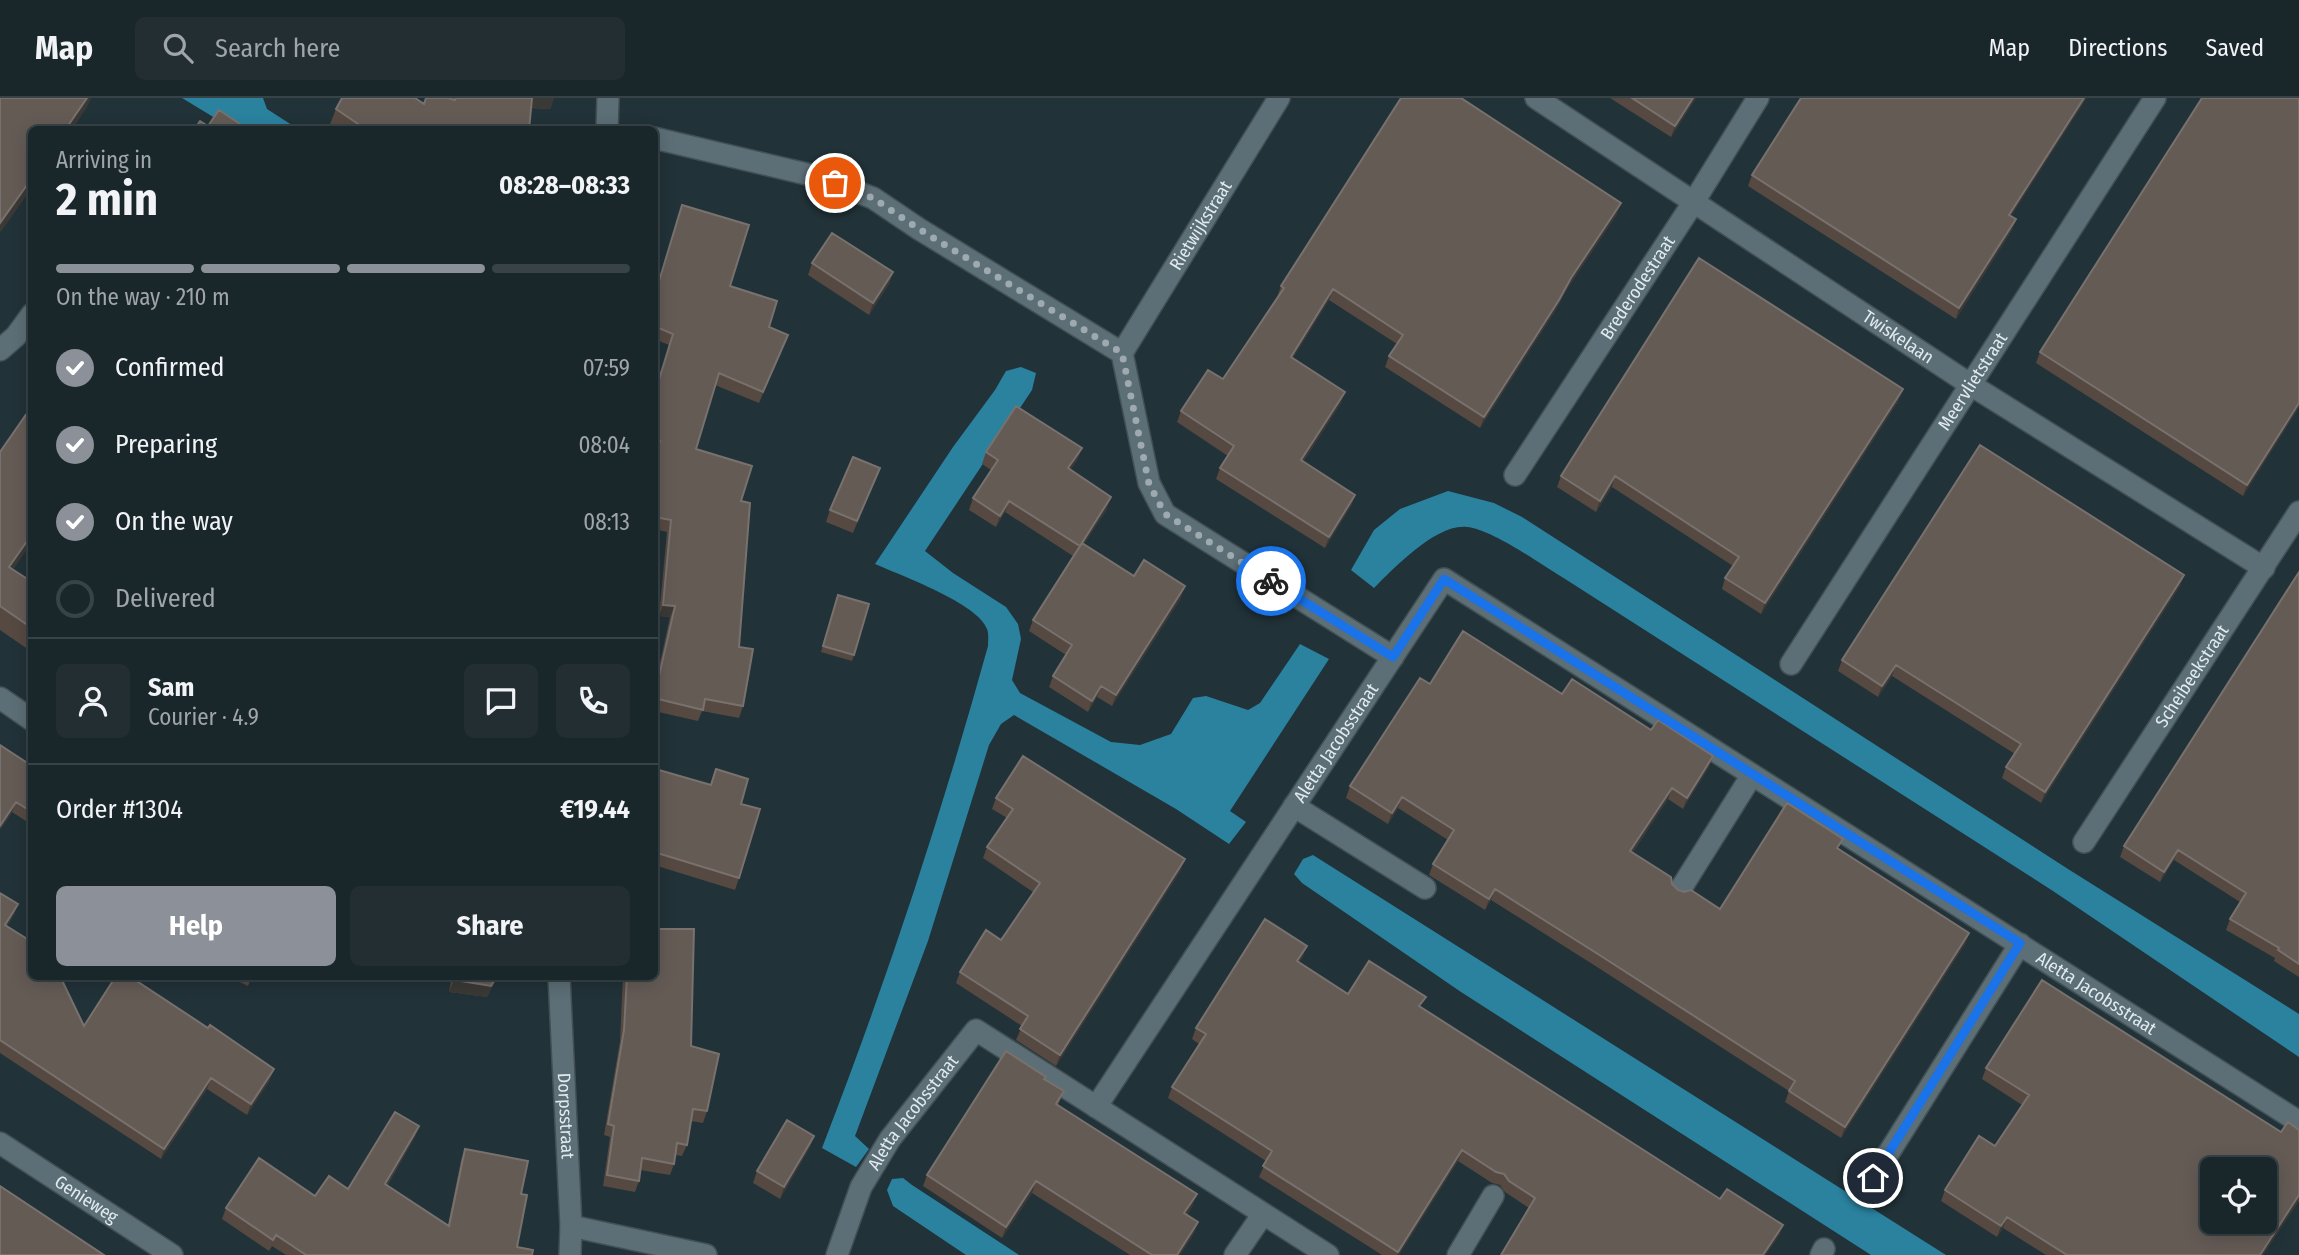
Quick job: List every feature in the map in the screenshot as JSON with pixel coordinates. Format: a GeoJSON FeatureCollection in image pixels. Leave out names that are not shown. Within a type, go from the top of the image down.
{"type":"FeatureCollection","features":[{"type":"Feature","properties":{"kind":"street"},"geometry":{"type":"LineString","coordinates":[[608,98],[611,126]]}},
{"type":"Feature","properties":{"kind":"street","name":"Rietwijkstraat"},"geometry":{"type":"LineString","coordinates":[[1122,353],[1279,98]]}},
{"type":"Feature","properties":{"kind":"street","name":"Twiskelaan"},"geometry":{"type":"LineString","coordinates":[[1536,98],[1971,385],[2264,568]]}},
{"type":"Feature","properties":{"kind":"street","name":"Brederodestraat"},"geometry":{"type":"LineString","coordinates":[[1515,475],[1693,203],[1758,98]]}},
{"type":"Feature","properties":{"kind":"street","name":"Meervlietstraat"},"geometry":{"type":"LineString","coordinates":[[1791,663],[2155,98]]}},
{"type":"Feature","properties":{"kind":"street"},"geometry":{"type":"LineString","coordinates":[[658,139],[815,176],[873,198],[1122,353],[1149,484],[1165,514],[1393,657]]}},
{"type":"Feature","properties":{"kind":"street"},"geometry":{"type":"LineString","coordinates":[[0,350],[16,336],[28,320]]}},
{"type":"Feature","properties":{"kind":"street","name":"Scheibeekstraat"},"geometry":{"type":"LineString","coordinates":[[2084,842],[2299,512]]}},
{"type":"Feature","properties":{"kind":"street","name":"Aletta Jacobsstraat"},"geometry":{"type":"LineString","coordinates":[[1096,1107],[1444,579],[2299,1122]]}},
{"type":"Feature","properties":{"kind":"street"},"geometry":{"type":"LineString","coordinates":[[0,698],[28,717]]}},
{"type":"Feature","properties":{"kind":"street"},"geometry":{"type":"LineString","coordinates":[[1679,890],[1752,775]]}},
{"type":"Feature","properties":{"kind":"street"},"geometry":{"type":"LineString","coordinates":[[1294,806],[1426,888]]}},
{"type":"Feature","properties":{"kind":"street"},"geometry":{"type":"LineString","coordinates":[[1873,1178],[2020,943]]}},
{"type":"Feature","properties":{"kind":"street","name":"Dorpsstraat"},"geometry":{"type":"LineString","coordinates":[[559,980],[571,1226],[570,1255]]}},
{"type":"Feature","properties":{"kind":"street","name":"Aletta Jacobsstraat"},"geometry":{"type":"LineString","coordinates":[[837,1255],[861,1187],[890,1139],[976,1030],[1328,1255]]}},
{"type":"Feature","properties":{"kind":"street","name":"Genieweg"},"geometry":{"type":"LineString","coordinates":[[0,1143],[172,1255]]}},
{"type":"Feature","properties":{"kind":"street"},"geometry":{"type":"LineString","coordinates":[[1458,1255],[1493,1196]]}},
{"type":"Feature","properties":{"kind":"street"},"geometry":{"type":"LineString","coordinates":[[1235,1255],[1263,1214]]}},
{"type":"Feature","properties":{"kind":"street"},"geometry":{"type":"LineString","coordinates":[[571,1226],[706,1255]]}},
{"type":"Feature","properties":{"kind":"water"},"geometry":{"type":"Polygon","coordinates":[[[182,98],[263,98],[267,109],[293,126],[228,126],[182,98]]]}},
{"type":"Feature","properties":{"kind":"water"},"geometry":{"type":"Polygon","coordinates":[[[1021,367],[1036,373],[1032,390],[925,551],[953,573],[1006,607],[1018,624],[1021,639],[1012,680],[1020,693],[1111,742],[1140,745],[1171,734],[1193,698],[1206,696],[1248,710],[1260,703],[1300,644],[1329,659],[1230,811],[1246,822],[1229,844],[1176,809],[1014,715],[1001,724],[989,745],[928,941],[855,1136],[869,1149],[856,1167],[822,1148],[868,1024],[932,836],[988,646],[987,629],[981,619],[970,610],[937,591],[875,564],[1006,371],[1021,367]]]}},
{"type":"Feature","properties":{"kind":"water"},"geometry":{"type":"Polygon","coordinates":[[[1448,491],[1494,503],[1522,517],[2068,869],[2299,1014],[2299,1057],[2053,891],[1502,540],[1467,527],[1443,532],[1417,548],[1374,588],[1351,570],[1374,530],[1400,509],[1448,491]]]}},
{"type":"Feature","properties":{"kind":"water"},"geometry":{"type":"Polygon","coordinates":[[[1313,855],[1946,1255],[1871,1255],[1461,992],[1302,883],[1294,874],[1303,859],[1313,855]]]}},
{"type":"Feature","properties":{"kind":"water"},"geometry":{"type":"Polygon","coordinates":[[[903,1178],[1019,1255],[966,1255],[893,1206],[887,1190],[892,1179],[903,1178]]]}},
{"type":"Feature","properties":{"kind":"building"},"geometry":{"type":"Polygon","coordinates":[[[0,98],[87,98],[68,126],[28,126],[28,184],[0,223],[0,98]]]}},
{"type":"Feature","properties":{"kind":"building"},"geometry":{"type":"Polygon","coordinates":[[[342,98],[415,98],[424,104],[426,98],[532,98],[529,126],[361,126],[336,109],[342,98]]]}},
{"type":"Feature","properties":{"kind":"building"},"geometry":{"type":"Polygon","coordinates":[[[1401,98],[1461,98],[1621,203],[1484,417],[1389,356],[1403,335],[1333,289],[1291,357],[1345,392],[1301,460],[1355,495],[1329,537],[1220,468],[1234,446],[1181,411],[1208,370],[1223,379],[1284,288],[1281,286],[1401,98]]]}},
{"type":"Feature","properties":{"kind":"building"},"geometry":{"type":"Polygon","coordinates":[[[1632,98],[1693,98],[1675,126],[1632,98]]]}},
{"type":"Feature","properties":{"kind":"building"},"geometry":{"type":"Polygon","coordinates":[[[1801,98],[2084,98],[2009,215],[2016,219],[1959,308],[1752,175],[1801,98]]]}},
{"type":"Feature","properties":{"kind":"building"},"geometry":{"type":"Polygon","coordinates":[[[2202,98],[2299,98],[2299,403],[2247,485],[2040,352],[2202,98]]]}},
{"type":"Feature","properties":{"kind":"building"},"geometry":{"type":"Polygon","coordinates":[[[219,110],[243,126],[208,126],[219,110]]]}},
{"type":"Feature","properties":{"kind":"building"},"geometry":{"type":"Polygon","coordinates":[[[682,205],[749,225],[730,286],[777,301],[769,327],[788,335],[763,392],[719,373],[696,449],[752,466],[741,501],[750,503],[739,647],[753,649],[743,706],[705,699],[703,710],[658,699],[658,680],[675,606],[663,605],[671,520],[658,518],[658,383],[673,334],[658,328],[658,285],[682,205]]]}},
{"type":"Feature","properties":{"kind":"building"},"geometry":{"type":"Polygon","coordinates":[[[832,233],[893,272],[873,303],[812,263],[832,233]]]}},
{"type":"Feature","properties":{"kind":"building"},"geometry":{"type":"Polygon","coordinates":[[[1699,258],[1903,389],[1765,603],[1725,578],[1739,557],[1615,476],[1600,501],[1561,476],[1699,258]]]}},
{"type":"Feature","properties":{"kind":"building"},"geometry":{"type":"Polygon","coordinates":[[[1016,406],[1082,448],[1068,468],[1111,497],[1080,546],[1009,501],[1000,516],[973,498],[998,460],[986,452],[1016,406]]]}},
{"type":"Feature","properties":{"kind":"building"},"geometry":{"type":"Polygon","coordinates":[[[28,412],[28,540],[9,567],[28,579],[28,625],[0,606],[0,452],[28,412]]]}},
{"type":"Feature","properties":{"kind":"building"},"geometry":{"type":"Polygon","coordinates":[[[1980,445],[2184,575],[2045,792],[2006,767],[2021,744],[1896,665],[1882,686],[1842,660],[1980,445]]]}},
{"type":"Feature","properties":{"kind":"building"},"geometry":{"type":"Polygon","coordinates":[[[853,457],[880,468],[857,521],[830,510],[853,457]]]}},
{"type":"Feature","properties":{"kind":"building"},"geometry":{"type":"Polygon","coordinates":[[[1082,543],[1134,576],[1144,560],[1185,586],[1116,695],[1101,686],[1092,701],[1053,676],[1072,645],[1033,620],[1082,543]]]}},
{"type":"Feature","properties":{"kind":"building"},"geometry":{"type":"Polygon","coordinates":[[[2299,572],[2299,964],[2278,950],[2279,948],[2230,919],[2246,893],[2178,850],[2164,872],[2124,846],[2299,572]]]}},
{"type":"Feature","properties":{"kind":"building"},"geometry":{"type":"Polygon","coordinates":[[[838,595],[869,604],[854,655],[823,646],[838,595]]]}},
{"type":"Feature","properties":{"kind":"building"},"geometry":{"type":"Polygon","coordinates":[[[1463,631],[1562,694],[1572,679],[1651,730],[1658,720],[1713,756],[1687,798],[1672,788],[1630,851],[1671,877],[1672,884],[1678,890],[1691,890],[1720,909],[1787,803],[1843,839],[1837,848],[1969,933],[1845,1127],[1789,1091],[1795,1081],[1601,956],[1495,889],[1489,899],[1433,864],[1454,830],[1402,797],[1392,813],[1350,786],[1420,678],[1430,684],[1463,631]]]}},
{"type":"Feature","properties":{"kind":"building"},"geometry":{"type":"Polygon","coordinates":[[[0,745],[28,763],[28,810],[16,802],[0,826],[0,745]]]}},
{"type":"Feature","properties":{"kind":"building"},"geometry":{"type":"Polygon","coordinates":[[[1023,756],[1185,859],[1060,1055],[1020,1029],[1028,1016],[960,972],[986,930],[1001,940],[1040,883],[987,847],[1013,809],[996,798],[1023,756]]]}},
{"type":"Feature","properties":{"kind":"building"},"geometry":{"type":"Polygon","coordinates":[[[716,769],[748,779],[741,804],[760,809],[739,878],[658,853],[659,770],[711,785],[716,769]]]}},
{"type":"Feature","properties":{"kind":"building"},"geometry":{"type":"Polygon","coordinates":[[[0,893],[18,904],[5,925],[28,939],[28,980],[62,980],[84,1026],[113,980],[135,980],[208,1028],[210,1025],[274,1069],[251,1104],[211,1078],[164,1149],[0,1040],[0,893]]]}},
{"type":"Feature","properties":{"kind":"building"},"geometry":{"type":"Polygon","coordinates":[[[1265,919],[1307,946],[1297,961],[1348,994],[1369,961],[1426,997],[1419,1006],[1720,1199],[1727,1189],[1783,1225],[1763,1255],[1501,1255],[1535,1198],[1509,1181],[1504,1174],[1496,1172],[1462,1150],[1398,1252],[1263,1166],[1272,1151],[1172,1087],[1206,1034],[1196,1028],[1265,919]]]}},
{"type":"Feature","properties":{"kind":"building"},"geometry":{"type":"Polygon","coordinates":[[[658,929],[694,929],[691,1046],[719,1054],[707,1111],[693,1109],[687,1145],[677,1143],[674,1164],[642,1158],[639,1181],[607,1175],[614,1126],[608,1124],[624,1030],[627,980],[658,980],[658,929]]]}},
{"type":"Feature","properties":{"kind":"building"},"geometry":{"type":"Polygon","coordinates":[[[454,980],[495,980],[491,986],[454,980]]]}},
{"type":"Feature","properties":{"kind":"building"},"geometry":{"type":"Polygon","coordinates":[[[2042,980],[2281,1132],[2288,1122],[2299,1130],[2299,1195],[2277,1229],[2277,1157],[2200,1157],[2200,1234],[2274,1234],[2260,1255],[2067,1255],[2007,1217],[2001,1226],[1945,1190],[1979,1136],[1995,1146],[2029,1095],[1986,1068],[2042,980]]]}},
{"type":"Feature","properties":{"kind":"building"},"geometry":{"type":"Polygon","coordinates":[[[1006,1051],[1064,1091],[1056,1104],[1197,1194],[1184,1213],[1198,1222],[1177,1255],[1152,1255],[1036,1181],[1006,1227],[927,1175],[1006,1051]]]}},
{"type":"Feature","properties":{"kind":"building"},"geometry":{"type":"Polygon","coordinates":[[[395,1112],[419,1126],[385,1184],[449,1226],[465,1149],[528,1161],[521,1194],[527,1195],[517,1247],[533,1250],[532,1255],[306,1255],[276,1235],[273,1240],[226,1208],[259,1158],[315,1196],[329,1176],[348,1189],[395,1112]]]}},
{"type":"Feature","properties":{"kind":"building"},"geometry":{"type":"Polygon","coordinates":[[[787,1120],[814,1136],[784,1187],[757,1171],[787,1120]]]}},
{"type":"Feature","properties":{"kind":"building"},"geometry":{"type":"Polygon","coordinates":[[[0,1186],[104,1255],[0,1255],[0,1186]]]}},
{"type":"Feature","properties":{"kind":"way so far"},"geometry":{"type":"LineString","coordinates":[[835,183],[873,198],[1122,353],[1149,484],[1165,514],[1271,581]]}},
{"type":"Feature","properties":{"kind":"route"},"geometry":{"type":"LineString","coordinates":[[1271,581],[1393,657],[1444,579],[2020,943],[1873,1178]]}}]}
